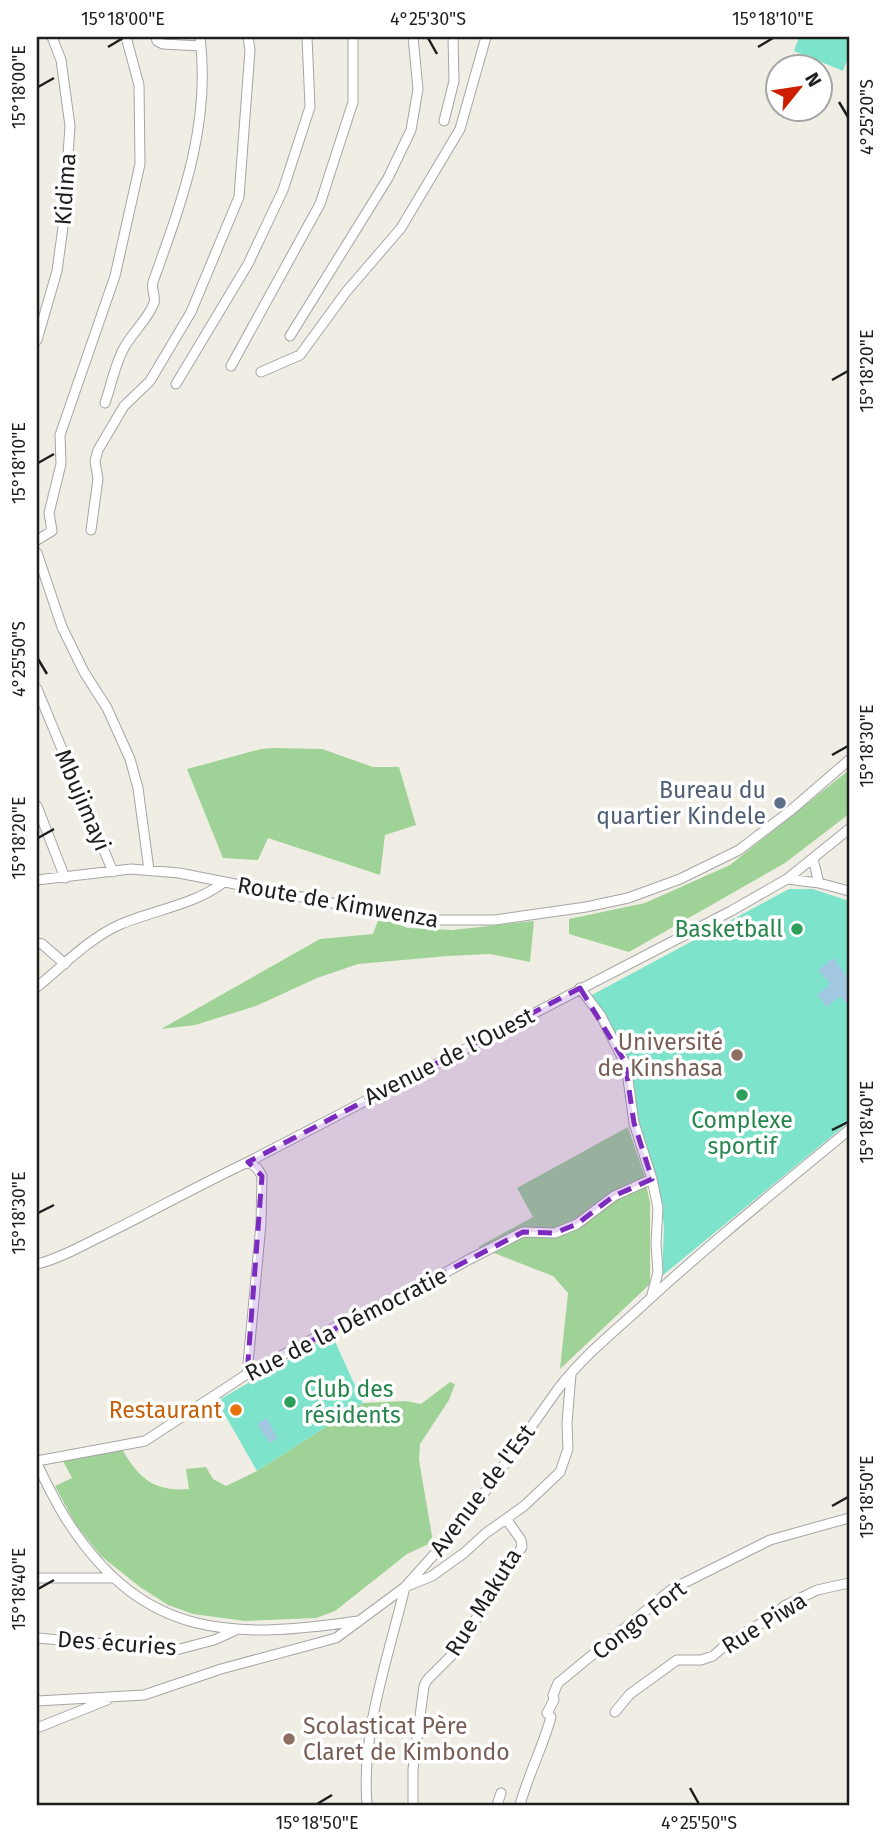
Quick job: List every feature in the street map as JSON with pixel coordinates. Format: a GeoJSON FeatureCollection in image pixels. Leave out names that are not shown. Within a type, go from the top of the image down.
{"type":"FeatureCollection","features":[{"type":"Feature","properties":{"kind":"street","name":"Kidima"},"geometry":{"type":"LineString","coordinates":[[37,340],[56,274],[63,227],[70,126],[61,60],[52,37]]}},
{"type":"Feature","properties":{"kind":"street"},"geometry":{"type":"LineString","coordinates":[[37,540],[52,531],[49,513],[61,464],[60,435],[115,276],[140,164],[139,85],[126,37]]}},
{"type":"Feature","properties":{"kind":"street"},"geometry":{"type":"LineString","coordinates":[[105,403],[122,351],[153,303],[152,285],[183,199],[199,130],[200,41],[163,44],[157,41],[156,37]]}},
{"type":"Feature","properties":{"kind":"street"},"geometry":{"type":"LineString","coordinates":[[91,530],[98,479],[94,461],[98,450],[124,406],[150,381],[191,312],[239,197],[250,50],[248,37]]}},
{"type":"Feature","properties":{"kind":"street"},"geometry":{"type":"LineString","coordinates":[[176,384],[248,264],[283,190],[310,107],[307,37]]}},
{"type":"Feature","properties":{"kind":"street"},"geometry":{"type":"LineString","coordinates":[[231,366],[320,204],[353,102],[354,37]]}},
{"type":"Feature","properties":{"kind":"street"},"geometry":{"type":"LineString","coordinates":[[290,336],[388,178],[411,130],[418,89],[413,37]]}},
{"type":"Feature","properties":{"kind":"street"},"geometry":{"type":"LineString","coordinates":[[444,121],[454,81],[453,37]]}},
{"type":"Feature","properties":{"kind":"street"},"geometry":{"type":"LineString","coordinates":[[261,372],[302,353],[346,292],[401,228],[460,130],[486,37]]}},
{"type":"Feature","properties":{"kind":"street"},"geometry":{"type":"LineString","coordinates":[[37,553],[62,627],[83,672],[107,708],[131,759],[138,788],[149,870]]}},
{"type":"Feature","properties":{"kind":"street","name":"Mbujimayi"},"geometry":{"type":"LineString","coordinates":[[37,689],[113,872]]}},
{"type":"Feature","properties":{"kind":"street","name":"Route de Kimwenza"},"geometry":{"type":"LineString","coordinates":[[37,880],[149,870],[429,920],[487,920],[586,907],[628,898],[680,879],[739,850],[790,811],[849,760]]}},
{"type":"Feature","properties":{"kind":"street"},"geometry":{"type":"LineString","coordinates":[[37,806],[65,878]]}},
{"type":"Feature","properties":{"kind":"street","name":"Avenue de l'Ouest"},"geometry":{"type":"LineString","coordinates":[[40,1263],[146,1215],[192,1188],[248,1162],[731,911],[787,879],[849,829]]}},
{"type":"Feature","properties":{"kind":"street"},"geometry":{"type":"LineString","coordinates":[[813,859],[819,883]]}},
{"type":"Feature","properties":{"kind":"street"},"geometry":{"type":"LineString","coordinates":[[787,879],[819,883],[849,891]]}},
{"type":"Feature","properties":{"kind":"street"},"geometry":{"type":"LineString","coordinates":[[37,987],[100,934],[160,909],[196,899],[224,882]]}},
{"type":"Feature","properties":{"kind":"street"},"geometry":{"type":"LineString","coordinates":[[37,943],[42,944],[65,964]]}},
{"type":"Feature","properties":{"kind":"street"},"geometry":{"type":"LineString","coordinates":[[580,988],[601,1016],[625,1062],[634,1123],[652,1179],[659,1223],[656,1243],[658,1272],[652,1297]]}},
{"type":"Feature","properties":{"kind":"street","name":"Avenue de l'Est"},"geometry":{"type":"LineString","coordinates":[[37,1700],[144,1695],[221,1669],[333,1640],[405,1587],[464,1520],[571,1372],[652,1297],[849,1130]]}},
{"type":"Feature","properties":{"kind":"street"},"geometry":{"type":"LineString","coordinates":[[247,1374],[261,1224],[262,1176],[257,1168],[248,1162]]}},
{"type":"Feature","properties":{"kind":"street","name":"Rue de la Démocratie"},"geometry":{"type":"LineString","coordinates":[[37,1462],[145,1441],[247,1374],[333,1328],[396,1301],[468,1260],[523,1233],[555,1233],[577,1224],[614,1196],[652,1179]]}},
{"type":"Feature","properties":{"kind":"street"},"geometry":{"type":"LineString","coordinates":[[37,1272],[40,1263]]}},
{"type":"Feature","properties":{"kind":"street"},"geometry":{"type":"LineString","coordinates":[[367,1805],[366,1785],[373,1709],[405,1587],[432,1576],[464,1553],[545,1487],[563,1468],[568,1449],[571,1372]]}},
{"type":"Feature","properties":{"kind":"street"},"geometry":{"type":"LineString","coordinates":[[37,1462],[68,1523],[113,1578],[141,1599],[179,1619],[206,1627],[235,1631],[300,1629],[361,1620]]}},
{"type":"Feature","properties":{"kind":"street","name":"Congo Fort"},"geometry":{"type":"LineString","coordinates":[[520,1805],[548,1730],[551,1717],[547,1713],[558,1684],[672,1589],[770,1540],[849,1518]]}},
{"type":"Feature","properties":{"kind":"street","name":"Rue Makuta"},"geometry":{"type":"LineString","coordinates":[[413,1805],[413,1769],[424,1686],[460,1647],[494,1587],[522,1547],[521,1540],[506,1520]]}},
{"type":"Feature","properties":{"kind":"street"},"geometry":{"type":"LineString","coordinates":[[37,1578],[113,1578]]}},
{"type":"Feature","properties":{"kind":"street","name":"Rue Piwa"},"geometry":{"type":"LineString","coordinates":[[615,1712],[630,1693],[677,1660],[701,1660],[713,1656],[730,1641],[776,1615],[784,1606],[817,1590],[849,1583]]}},
{"type":"Feature","properties":{"kind":"street","name":"Des écuries"},"geometry":{"type":"LineString","coordinates":[[37,1638],[176,1650],[214,1640],[235,1631]]}},
{"type":"Feature","properties":{"kind":"street"},"geometry":{"type":"LineString","coordinates":[[37,1728],[114,1697]]}},
{"type":"Feature","properties":{"kind":"street"},"geometry":{"type":"LineString","coordinates":[[525,1787],[528,1791],[527,1805]]}},
{"type":"Feature","properties":{"kind":"street"},"geometry":{"type":"LineString","coordinates":[[497,1805],[501,1793]]}},
{"type":"Feature","properties":{"kind":"highlighted area"},"geometry":{"type":"Polygon","coordinates":[[[580,988],[625,1062],[634,1123],[652,1179],[614,1196],[577,1224],[555,1233],[523,1232],[247,1374],[262,1176],[248,1162],[580,988]]]}},
{"type":"Feature","properties":{"kind":"green space"},"geometry":{"type":"Polygon","coordinates":[[[799,37],[849,37],[849,55],[843,71],[834,67],[834,52],[794,51],[799,37]]]}},
{"type":"Feature","properties":{"kind":"green space"},"geometry":{"type":"Polygon","coordinates":[[[261,749],[322,749],[373,767],[399,767],[416,825],[385,835],[380,875],[268,838],[258,860],[223,858],[187,769],[261,749]]]}},
{"type":"Feature","properties":{"kind":"green space"},"geometry":{"type":"Polygon","coordinates":[[[849,770],[849,814],[785,863],[629,952],[569,934],[569,919],[645,903],[730,865],[849,770]]]}},
{"type":"Feature","properties":{"kind":"green space","name":"Complexe sportif"},"geometry":{"type":"Polygon","coordinates":[[[789,889],[813,889],[849,901],[849,1122],[662,1276],[664,1226],[658,1184],[639,1122],[630,1067],[590,996],[789,889]]]}},
{"type":"Feature","properties":{"kind":"green space"},"geometry":{"type":"Polygon","coordinates":[[[379,918],[408,928],[452,930],[534,921],[530,962],[490,954],[358,964],[317,978],[256,1006],[195,1025],[161,1029],[320,939],[373,934],[379,918]]]}},
{"type":"Feature","properties":{"kind":"green space"},"geometry":{"type":"Polygon","coordinates":[[[628,1127],[644,1174],[650,1203],[650,1284],[560,1369],[568,1293],[553,1276],[478,1247],[533,1217],[517,1188],[628,1127]]]}},
{"type":"Feature","properties":{"kind":"green space","name":"Club des résidents"},"geometry":{"type":"Polygon","coordinates":[[[332,1335],[363,1403],[257,1471],[217,1401],[332,1335]]]}},
{"type":"Feature","properties":{"kind":"green space"},"geometry":{"type":"Polygon","coordinates":[[[450,1382],[455,1384],[449,1400],[420,1444],[419,1460],[433,1542],[407,1554],[335,1611],[316,1618],[245,1621],[193,1614],[168,1605],[101,1556],[76,1525],[55,1486],[72,1478],[61,1457],[120,1446],[140,1474],[156,1485],[189,1489],[186,1469],[206,1467],[213,1479],[226,1486],[257,1471],[363,1403],[406,1401],[421,1404],[450,1382]]]}},
{"type":"Feature","properties":{"kind":"water"},"geometry":{"type":"Polygon","coordinates":[[[833,958],[849,979],[849,1007],[840,996],[827,1007],[817,995],[830,984],[818,970],[833,958]]]}},
{"type":"Feature","properties":{"kind":"water"},"geometry":{"type":"Polygon","coordinates":[[[267,1418],[277,1438],[270,1443],[257,1424],[267,1418]]]}},
{"type":"Feature","properties":{"kind":"place","name":"Bureau du quartier Kindele"},"geometry":{"type":"Point","coordinates":[780,803]}},
{"type":"Feature","properties":{"kind":"place","name":"Basketball"},"geometry":{"type":"Point","coordinates":[797,929]}},
{"type":"Feature","properties":{"kind":"place","name":"Université de Kinshasa"},"geometry":{"type":"Point","coordinates":[737,1055]}},
{"type":"Feature","properties":{"kind":"place","name":"Complexe sportif"},"geometry":{"type":"Point","coordinates":[742,1095]}},
{"type":"Feature","properties":{"kind":"place","name":"Club des résidents"},"geometry":{"type":"Point","coordinates":[290,1402]}},
{"type":"Feature","properties":{"kind":"place","name":"Restaurant"},"geometry":{"type":"Point","coordinates":[236,1410]}},
{"type":"Feature","properties":{"kind":"place","name":"Scolasticat Père Claret de Kimbondo"},"geometry":{"type":"Point","coordinates":[289,1739]}}]}
